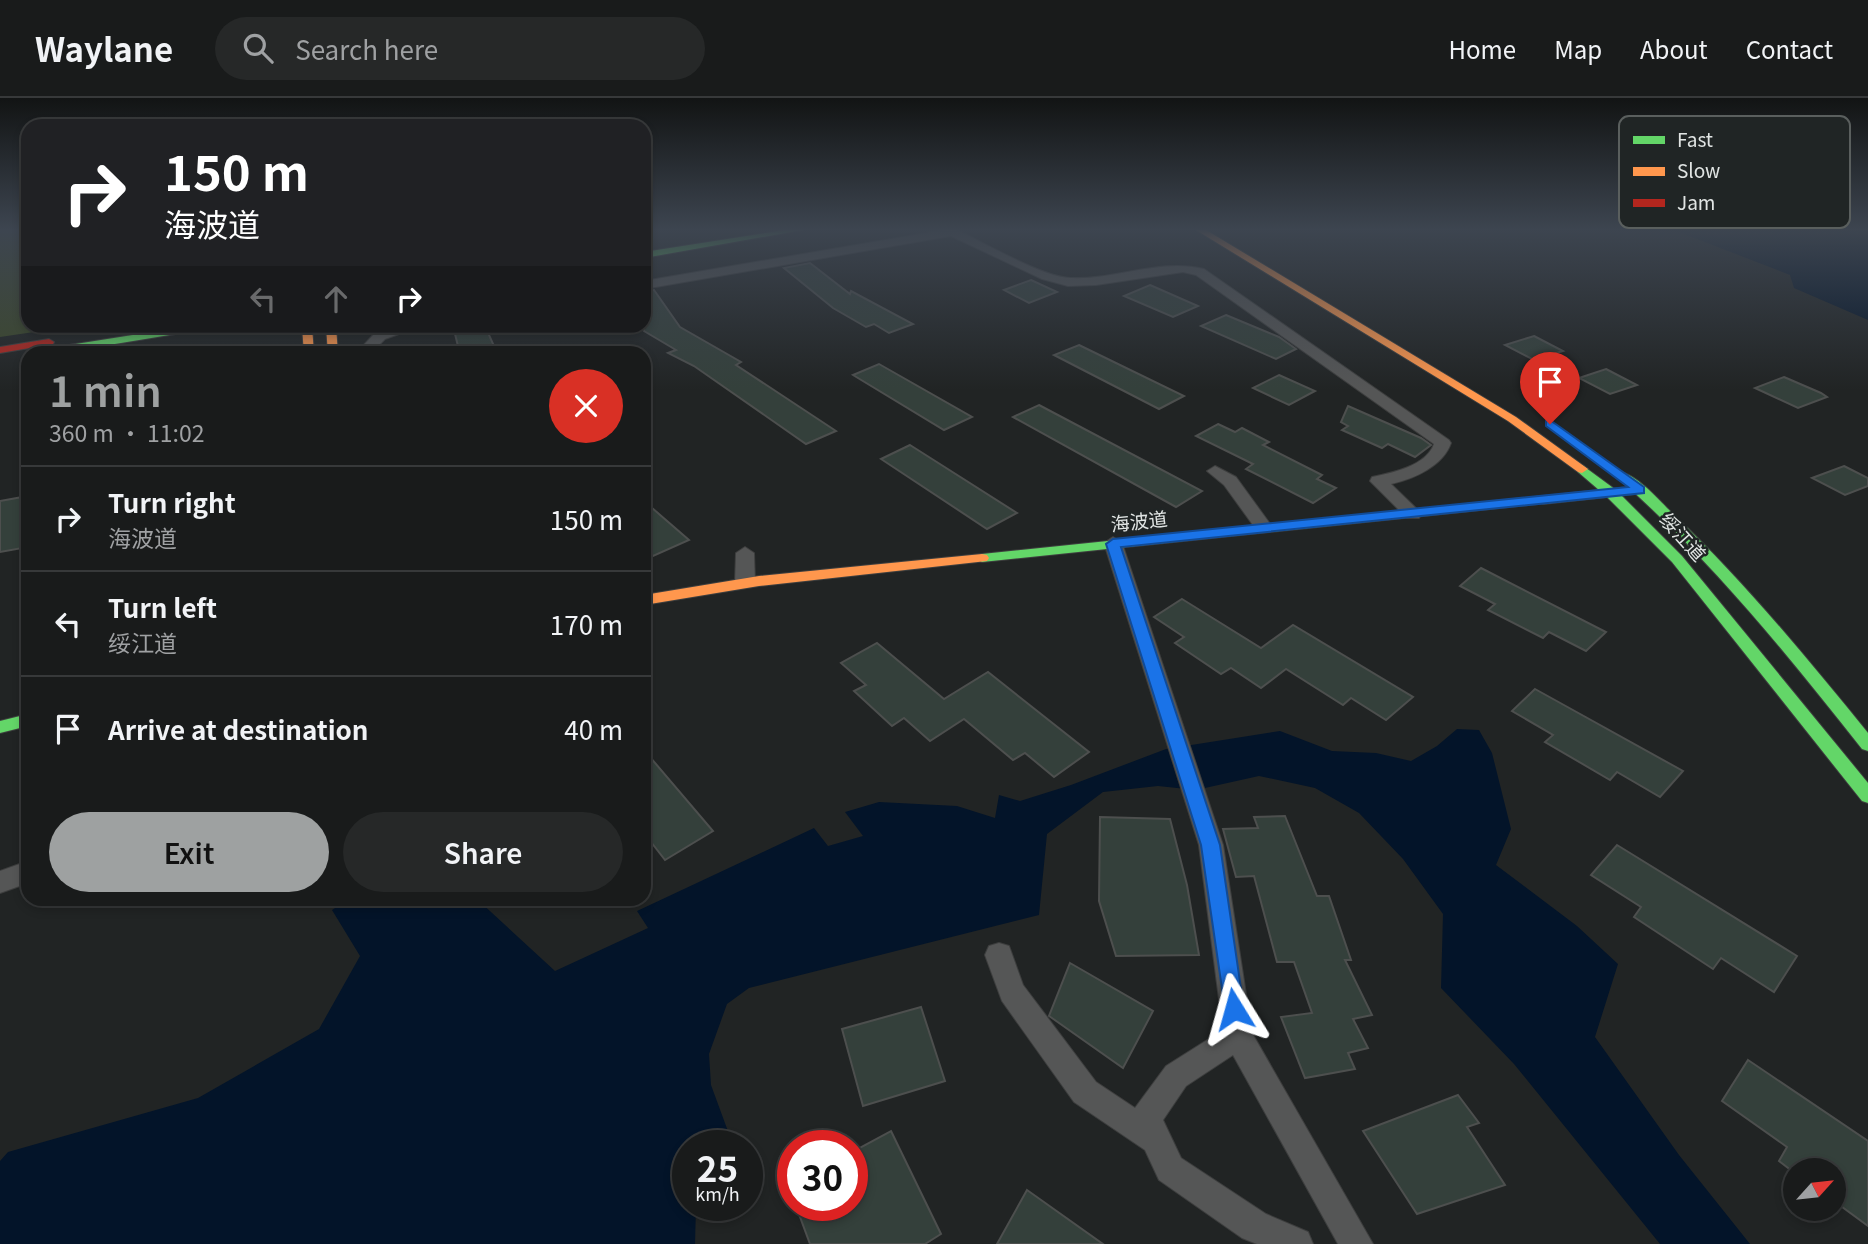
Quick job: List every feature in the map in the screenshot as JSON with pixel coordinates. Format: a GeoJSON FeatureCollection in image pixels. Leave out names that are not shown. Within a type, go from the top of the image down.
{"type":"FeatureCollection","features":[{"type":"Feature","properties":{"kind":"main road","name":"绥江道"},"geometry":{"type":"LineString","coordinates":[[1288,283],[1512,419],[1611,493],[1677,559],[1868,796]]}},
{"type":"Feature","properties":{"kind":"main road"},"geometry":{"type":"LineString","coordinates":[[1318,283],[1415,341]]}},
{"type":"Feature","properties":{"kind":"main road"},"geometry":{"type":"LineString","coordinates":[[26,346],[108,333]]}},
{"type":"Feature","properties":{"kind":"main road"},"geometry":{"type":"LineString","coordinates":[[80,346],[162,333]]}},
{"type":"Feature","properties":{"kind":"main road"},"geometry":{"type":"LineString","coordinates":[[0,350],[21,347]]}},
{"type":"Feature","properties":{"kind":"main road"},"geometry":{"type":"LineString","coordinates":[[0,358],[21,355]]}},
{"type":"Feature","properties":{"kind":"main road","name":"绥江道"},"geometry":{"type":"LineString","coordinates":[[1608,465],[1715,560],[1868,745]]}},
{"type":"Feature","properties":{"kind":"main road","name":"海波道"},"geometry":{"type":"LineString","coordinates":[[651,599],[745,583],[1639,490]]}},
{"type":"Feature","properties":{"kind":"main road"},"geometry":{"type":"LineString","coordinates":[[0,727],[21,722]]}},
{"type":"Feature","properties":{"kind":"street"},"geometry":{"type":"LineString","coordinates":[[1219,283],[1443,443],[1439,454],[1403,476],[1378,481],[1413,514]]}},
{"type":"Feature","properties":{"kind":"street"},"geometry":{"type":"LineString","coordinates":[[370,346],[380,336],[390,333]]}},
{"type":"Feature","properties":{"kind":"street"},"geometry":{"type":"LineString","coordinates":[[1214,471],[1230,481],[1264,528]]}},
{"type":"Feature","properties":{"kind":"street"},"geometry":{"type":"LineString","coordinates":[[1113,544],[1211,845],[1238,1036],[1356,1244]]}},
{"type":"Feature","properties":{"kind":"street"},"geometry":{"type":"LineString","coordinates":[[745,553],[745,583]]}},
{"type":"Feature","properties":{"kind":"street"},"geometry":{"type":"LineString","coordinates":[[0,881],[21,874]]}},
{"type":"Feature","properties":{"kind":"street"},"geometry":{"type":"LineString","coordinates":[[999,955],[1012,992],[1085,1092],[1155,1139]]}},
{"type":"Feature","properties":{"kind":"street"},"geometry":{"type":"LineString","coordinates":[[1238,1036],[1176,1076],[1146,1118],[1170,1170],[1254,1226],[1296,1244]]}},
{"type":"Feature","properties":{"kind":"green space"},"geometry":{"type":"Polygon","coordinates":[[[0,283],[21,283],[21,333],[27,333],[0,337],[0,283]]]}},
{"type":"Feature","properties":{"kind":"water"},"geometry":{"type":"Polygon","coordinates":[[[1793,283],[1868,283],[1868,320],[1794,288],[1793,283]]]}},
{"type":"Feature","properties":{"kind":"water"},"geometry":{"type":"Polygon","coordinates":[[[1457,729],[1479,730],[1492,753],[1511,829],[1496,865],[1577,926],[1618,964],[1595,1037],[1679,1155],[1750,1244],[1660,1244],[1514,1064],[1441,988],[1443,914],[1403,859],[1359,813],[1315,788],[1259,776],[1196,790],[1158,786],[1103,792],[1047,834],[1039,915],[749,988],[727,1004],[709,1054],[711,1085],[728,1130],[672,1130],[672,1221],[696,1221],[695,1244],[0,1244],[0,1161],[8,1152],[198,1098],[319,1029],[360,956],[332,910],[338,906],[485,906],[555,971],[648,928],[637,911],[814,828],[828,846],[863,836],[845,812],[879,802],[957,806],[995,818],[999,795],[1020,801],[1166,749],[1280,731],[1332,751],[1376,753],[1411,761],[1437,746],[1457,729]]]}},
{"type":"Feature","properties":{"kind":"building"},"geometry":{"type":"Polygon","coordinates":[[[803,283],[836,283],[850,294],[851,291],[913,324],[889,333],[874,324],[866,327],[833,308],[803,283]]]}},
{"type":"Feature","properties":{"kind":"building"},"geometry":{"type":"Polygon","coordinates":[[[1022,283],[1039,283],[1057,292],[1029,303],[1004,290],[1022,283]]]}},
{"type":"Feature","properties":{"kind":"building"},"geometry":{"type":"Polygon","coordinates":[[[1150,285],[1198,306],[1173,317],[1124,296],[1150,285]]]}},
{"type":"Feature","properties":{"kind":"building"},"geometry":{"type":"Polygon","coordinates":[[[651,290],[654,290],[680,327],[741,362],[736,365],[836,431],[806,444],[694,366],[668,353],[676,350],[647,333],[651,333],[651,290]]]}},
{"type":"Feature","properties":{"kind":"building"},"geometry":{"type":"Polygon","coordinates":[[[1226,315],[1279,337],[1296,349],[1276,359],[1201,326],[1226,315]]]}},
{"type":"Feature","properties":{"kind":"building"},"geometry":{"type":"Polygon","coordinates":[[[455,333],[488,333],[494,346],[458,346],[455,333]]]}},
{"type":"Feature","properties":{"kind":"building"},"geometry":{"type":"Polygon","coordinates":[[[1534,336],[1563,351],[1534,360],[1505,345],[1534,336]]]}},
{"type":"Feature","properties":{"kind":"building"},"geometry":{"type":"Polygon","coordinates":[[[1079,345],[1184,396],[1159,409],[1054,355],[1079,345]]]}},
{"type":"Feature","properties":{"kind":"building"},"geometry":{"type":"Polygon","coordinates":[[[879,364],[972,417],[944,430],[853,375],[879,364]]]}},
{"type":"Feature","properties":{"kind":"building"},"geometry":{"type":"Polygon","coordinates":[[[1606,369],[1637,385],[1610,394],[1579,378],[1606,369]]]}},
{"type":"Feature","properties":{"kind":"building"},"geometry":{"type":"Polygon","coordinates":[[[1279,375],[1315,391],[1289,405],[1253,388],[1279,375]]]}},
{"type":"Feature","properties":{"kind":"building"},"geometry":{"type":"Polygon","coordinates":[[[1784,377],[1827,397],[1798,408],[1755,388],[1784,377]]]}},
{"type":"Feature","properties":{"kind":"building"},"geometry":{"type":"Polygon","coordinates":[[[1039,405],[1202,491],[1176,507],[1013,417],[1039,405]]]}},
{"type":"Feature","properties":{"kind":"building"},"geometry":{"type":"Polygon","coordinates":[[[1348,406],[1431,445],[1415,457],[1388,444],[1382,448],[1342,430],[1348,426],[1341,422],[1348,406]]]}},
{"type":"Feature","properties":{"kind":"building"},"geometry":{"type":"Polygon","coordinates":[[[1218,424],[1235,432],[1242,428],[1269,442],[1263,445],[1322,475],[1317,479],[1336,488],[1313,503],[1246,469],[1253,464],[1196,436],[1218,424]]]}},
{"type":"Feature","properties":{"kind":"building"},"geometry":{"type":"Polygon","coordinates":[[[910,445],[1017,513],[987,529],[881,459],[910,445]]]}},
{"type":"Feature","properties":{"kind":"building"},"geometry":{"type":"Polygon","coordinates":[[[1844,466],[1868,478],[1868,486],[1845,495],[1812,478],[1844,466]]]}},
{"type":"Feature","properties":{"kind":"building"},"geometry":{"type":"Polygon","coordinates":[[[21,497],[21,548],[0,552],[0,501],[21,497]]]}},
{"type":"Feature","properties":{"kind":"building"},"geometry":{"type":"Polygon","coordinates":[[[651,507],[689,540],[651,557],[651,507]]]}},
{"type":"Feature","properties":{"kind":"building"},"geometry":{"type":"Polygon","coordinates":[[[1481,568],[1606,632],[1586,651],[1549,632],[1543,638],[1488,610],[1495,604],[1460,586],[1481,568]]]}},
{"type":"Feature","properties":{"kind":"building"},"geometry":{"type":"Polygon","coordinates":[[[1182,599],[1261,648],[1293,625],[1413,697],[1386,720],[1351,698],[1343,705],[1286,669],[1261,688],[1231,668],[1221,674],[1175,643],[1184,637],[1154,617],[1182,599]]]}},
{"type":"Feature","properties":{"kind":"building"},"geometry":{"type":"Polygon","coordinates":[[[877,643],[944,699],[988,672],[1089,752],[1054,777],[1025,753],[1013,760],[964,719],[930,741],[904,718],[892,726],[854,691],[866,685],[841,663],[877,643]]]}},
{"type":"Feature","properties":{"kind":"building"},"geometry":{"type":"Polygon","coordinates":[[[1535,689],[1683,771],[1660,797],[1617,772],[1610,780],[1545,742],[1553,735],[1512,711],[1535,689]]]}},
{"type":"Feature","properties":{"kind":"building"},"geometry":{"type":"Polygon","coordinates":[[[651,758],[713,831],[665,860],[651,842],[651,758]]]}},
{"type":"Feature","properties":{"kind":"building"},"geometry":{"type":"Polygon","coordinates":[[[1285,816],[1317,896],[1329,896],[1351,960],[1345,960],[1372,1015],[1353,1019],[1368,1048],[1348,1053],[1355,1069],[1305,1078],[1281,1017],[1312,1013],[1294,962],[1277,962],[1254,876],[1236,877],[1223,829],[1258,828],[1254,817],[1285,816]]]}},
{"type":"Feature","properties":{"kind":"building"},"geometry":{"type":"Polygon","coordinates":[[[1100,817],[1170,819],[1187,885],[1199,955],[1116,956],[1099,901],[1100,817]]]}},
{"type":"Feature","properties":{"kind":"building"},"geometry":{"type":"Polygon","coordinates":[[[1617,845],[1797,956],[1774,992],[1721,958],[1713,969],[1634,917],[1641,907],[1591,875],[1617,845]]]}},
{"type":"Feature","properties":{"kind":"building"},"geometry":{"type":"Polygon","coordinates":[[[1070,963],[1153,1011],[1123,1068],[1049,1016],[1070,963]]]}},
{"type":"Feature","properties":{"kind":"building"},"geometry":{"type":"Polygon","coordinates":[[[921,1007],[945,1081],[863,1106],[842,1029],[921,1007]]]}},
{"type":"Feature","properties":{"kind":"building"},"geometry":{"type":"Polygon","coordinates":[[[1748,1060],[1868,1141],[1868,1226],[1846,1210],[1846,1158],[1783,1158],[1783,1164],[1779,1161],[1787,1147],[1722,1101],[1748,1060]]]}},
{"type":"Feature","properties":{"kind":"building"},"geometry":{"type":"Polygon","coordinates":[[[1458,1095],[1479,1123],[1467,1127],[1505,1185],[1417,1214],[1363,1131],[1458,1095]]]}},
{"type":"Feature","properties":{"kind":"building"},"geometry":{"type":"Polygon","coordinates":[[[891,1131],[941,1234],[925,1244],[810,1244],[802,1221],[868,1221],[868,1143],[891,1131]]]}},
{"type":"Feature","properties":{"kind":"building"},"geometry":{"type":"Polygon","coordinates":[[[1027,1190],[1103,1244],[997,1244],[1027,1190]]]}},
{"type":"Feature","properties":{"kind":"traffic: fast"},"geometry":{"type":"LineString","coordinates":[[81,346],[162,333]]}},
{"type":"Feature","properties":{"kind":"traffic: fast"},"geometry":{"type":"LineString","coordinates":[[1582,469],[1611,493],[1677,559],[1868,796]]}},
{"type":"Feature","properties":{"kind":"traffic: fast"},"geometry":{"type":"LineString","coordinates":[[1624,477],[1691,538],[1753,605],[1868,745]]}},
{"type":"Feature","properties":{"kind":"traffic: fast"},"geometry":{"type":"LineString","coordinates":[[982,558],[1543,500]]}},
{"type":"Feature","properties":{"kind":"traffic: fast"},"geometry":{"type":"LineString","coordinates":[[0,727],[21,722]]}},
{"type":"Feature","properties":{"kind":"traffic: slow"},"geometry":{"type":"LineString","coordinates":[[1288,283],[1512,419],[1582,469]]}},
{"type":"Feature","properties":{"kind":"traffic: slow"},"geometry":{"type":"LineString","coordinates":[[308,333],[308,346]]}},
{"type":"Feature","properties":{"kind":"traffic: slow"},"geometry":{"type":"LineString","coordinates":[[332,333],[332,346]]}},
{"type":"Feature","properties":{"kind":"traffic: slow"},"geometry":{"type":"LineString","coordinates":[[1543,500],[1639,490]]}},
{"type":"Feature","properties":{"kind":"traffic: slow"},"geometry":{"type":"LineString","coordinates":[[651,599],[759,581],[982,558]]}},
{"type":"Feature","properties":{"kind":"traffic: jam"},"geometry":{"type":"LineString","coordinates":[[24,346],[49,342]]}},
{"type":"Feature","properties":{"kind":"traffic: jam"},"geometry":{"type":"LineString","coordinates":[[0,350],[21,347]]}},
{"type":"Feature","properties":{"kind":"route"},"geometry":{"type":"LineString","coordinates":[[1234,1009],[1211,845],[1113,544],[1639,490],[1550,424]]}}]}
